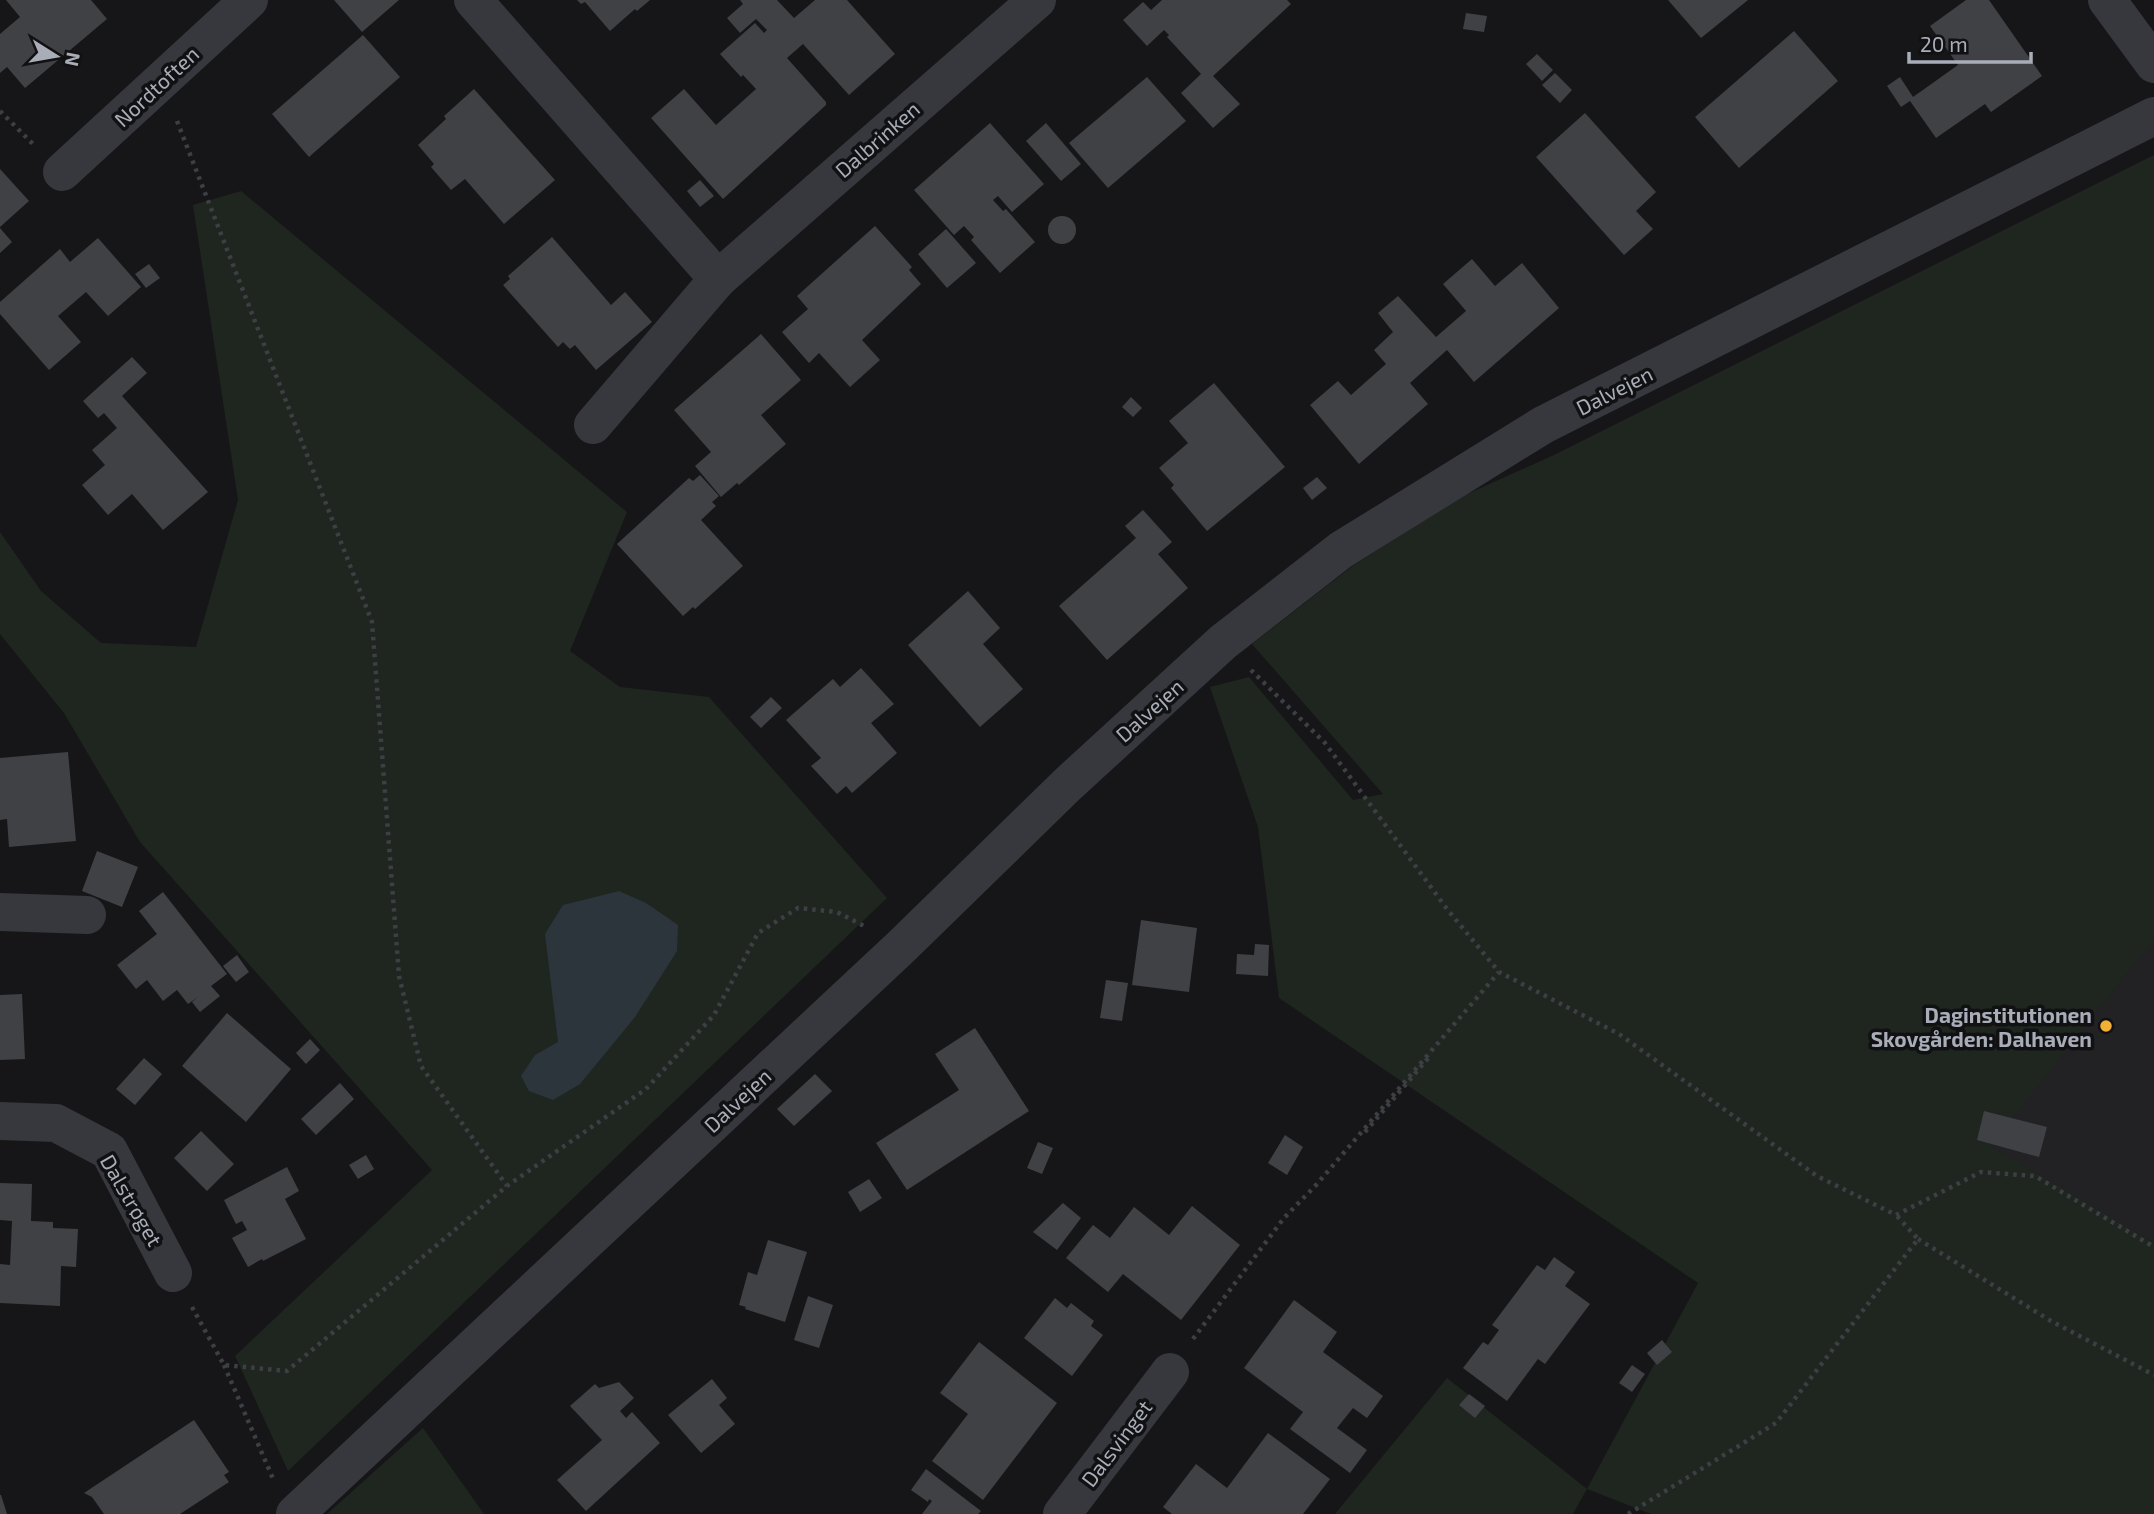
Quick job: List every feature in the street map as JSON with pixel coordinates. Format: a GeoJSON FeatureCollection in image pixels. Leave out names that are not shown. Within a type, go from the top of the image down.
{"type":"FeatureCollection","features":[{"type":"Feature","properties":{"kind":"street","name":"Nordtoften"},"geometry":{"type":"LineString","coordinates":[[62,172],[249,0]]}},
{"type":"Feature","properties":{"kind":"street"},"geometry":{"type":"LineString","coordinates":[[473,0],[718,279]]}},
{"type":"Feature","properties":{"kind":"street","name":"Dalbrinken"},"geometry":{"type":"LineString","coordinates":[[593,425],[718,279],[1037,0]]}},
{"type":"Feature","properties":{"kind":"street"},"geometry":{"type":"LineString","coordinates":[[2107,0],[2154,64]]}},
{"type":"Feature","properties":{"kind":"street","name":"Dalvejen"},"geometry":{"type":"LineString","coordinates":[[286,1502],[902,946],[1068,784],[1223,642],[1340,550],[1544,425],[2154,116]]}},
{"type":"Feature","properties":{"kind":"street"},"geometry":{"type":"LineString","coordinates":[[0,912],[88,915]]}},
{"type":"Feature","properties":{"kind":"street","name":"Dalstrøget"},"geometry":{"type":"LineString","coordinates":[[0,1121],[56,1123],[109,1151],[173,1273]]}},
{"type":"Feature","properties":{"kind":"street","name":"Dalsvinget"},"geometry":{"type":"LineString","coordinates":[[1062,1514],[1170,1372]]}},
{"type":"Feature","properties":{"kind":"path"},"geometry":{"type":"LineString","coordinates":[[162,81],[372,622],[400,976],[421,1066],[507,1186]]}},
{"type":"Feature","properties":{"kind":"path"},"geometry":{"type":"LineString","coordinates":[[1223,642],[1325,743],[1447,909],[1499,971],[1619,1034],[1817,1176],[1896,1215],[1918,1239],[2051,1321],[2154,1375]]}},
{"type":"Feature","properties":{"kind":"path"},"geometry":{"type":"LineString","coordinates":[[224,1365],[287,1371],[507,1186],[646,1089],[714,1014],[758,933],[798,908],[837,912],[902,946]]}},
{"type":"Feature","properties":{"kind":"path"},"geometry":{"type":"LineString","coordinates":[[1170,1372],[1284,1218],[1393,1102],[1499,971]]}},
{"type":"Feature","properties":{"kind":"path"},"geometry":{"type":"LineString","coordinates":[[1896,1215],[1981,1172],[2035,1176],[2154,1247]]}},
{"type":"Feature","properties":{"kind":"path"},"geometry":{"type":"LineString","coordinates":[[1628,1514],[1776,1423],[1918,1239]]}},
{"type":"Feature","properties":{"kind":"path"},"geometry":{"type":"LineString","coordinates":[[173,1273],[224,1365],[286,1502]]}},
{"type":"Feature","properties":{"kind":"shaded area"},"geometry":{"type":"Polygon","coordinates":[[[2154,155],[2154,939],[1990,1146],[2154,1243],[2154,1514],[1651,1514],[1587,1489],[1698,1283],[1279,998],[1258,827],[1210,687],[1249,677],[1353,800],[1383,794],[1252,644],[1355,564],[1465,495],[1554,455],[2154,155]]]}},
{"type":"Feature","properties":{"kind":"shaded area"},"geometry":{"type":"Polygon","coordinates":[[[241,191],[627,512],[570,651],[620,687],[709,697],[887,898],[288,1471],[235,1356],[432,1170],[140,842],[64,713],[0,634],[0,532],[41,591],[101,643],[196,647],[238,500],[193,205],[241,191]]]}},
{"type":"Feature","properties":{"kind":"shaded area"},"geometry":{"type":"Polygon","coordinates":[[[619,891],[646,903],[678,925],[677,951],[635,1017],[580,1084],[553,1100],[529,1091],[521,1076],[535,1055],[558,1042],[545,934],[563,905],[619,891]]]}},
{"type":"Feature","properties":{"kind":"shaded area","name":"Daginstitutionen Skovgården: Dalhaven"},"geometry":{"type":"Polygon","coordinates":[[[2154,921],[2154,1243],[1962,1132],[2154,921]]]}},
{"type":"Feature","properties":{"kind":"shaded area"},"geometry":{"type":"Polygon","coordinates":[[[1447,1378],[1587,1489],[1573,1514],[1335,1514],[1447,1378]]]}},
{"type":"Feature","properties":{"kind":"shaded area"},"geometry":{"type":"Polygon","coordinates":[[[423,1428],[484,1514],[327,1514],[423,1428]]]}},
{"type":"Feature","properties":{"kind":"building"},"geometry":{"type":"Polygon","coordinates":[[[6,0],[91,0],[107,19],[25,88],[7,67],[0,73],[0,34],[20,17],[6,0]]]}},
{"type":"Feature","properties":{"kind":"building"},"geometry":{"type":"Polygon","coordinates":[[[334,0],[399,0],[362,32],[334,0]]]}},
{"type":"Feature","properties":{"kind":"building"},"geometry":{"type":"Polygon","coordinates":[[[577,0],[650,0],[610,31],[585,2],[581,4],[577,0]]]}},
{"type":"Feature","properties":{"kind":"building"},"geometry":{"type":"Polygon","coordinates":[[[740,0],[777,0],[794,18],[815,0],[847,0],[895,54],[849,95],[803,44],[787,58],[826,105],[723,199],[651,118],[684,89],[716,125],[756,89],[720,54],[755,23],[764,33],[767,30],[756,19],[740,33],[727,18],[743,4],[740,0]]]}},
{"type":"Feature","properties":{"kind":"building"},"geometry":{"type":"Polygon","coordinates":[[[1162,0],[1287,0],[1291,4],[1213,76],[1240,104],[1213,128],[1181,93],[1201,74],[1167,37],[1169,35],[1164,30],[1147,46],[1123,20],[1143,2],[1151,10],[1162,0]]]}},
{"type":"Feature","properties":{"kind":"building"},"geometry":{"type":"Polygon","coordinates":[[[1668,0],[1748,0],[1701,38],[1668,0]]]}},
{"type":"Feature","properties":{"kind":"building"},"geometry":{"type":"Polygon","coordinates":[[[1966,0],[1989,0],[2042,76],[1991,112],[1985,104],[1936,138],[1910,101],[1901,107],[1887,86],[1900,77],[1913,97],[1958,65],[1930,26],[1966,0]]]}},
{"type":"Feature","properties":{"kind":"building"},"geometry":{"type":"Polygon","coordinates":[[[1466,13],[1487,16],[1484,32],[1463,29],[1466,13]]]}},
{"type":"Feature","properties":{"kind":"building"},"geometry":{"type":"Polygon","coordinates":[[[1794,31],[1838,81],[1739,168],[1695,117],[1794,31]]]}},
{"type":"Feature","properties":{"kind":"building"},"geometry":{"type":"Polygon","coordinates":[[[363,35],[400,77],[309,157],[272,114],[363,35]]]}},
{"type":"Feature","properties":{"kind":"building"},"geometry":{"type":"Polygon","coordinates":[[[1537,54],[1553,70],[1542,81],[1526,64],[1537,54]]]}},
{"type":"Feature","properties":{"kind":"building"},"geometry":{"type":"Polygon","coordinates":[[[1555,73],[1572,90],[1560,103],[1542,85],[1555,73]]]}},
{"type":"Feature","properties":{"kind":"building"},"geometry":{"type":"Polygon","coordinates":[[[1147,77],[1186,121],[1108,188],[1069,143],[1147,77]]]}},
{"type":"Feature","properties":{"kind":"building"},"geometry":{"type":"Polygon","coordinates":[[[474,89],[555,180],[504,224],[465,179],[451,190],[431,167],[434,164],[418,145],[446,119],[444,116],[474,89]]]}},
{"type":"Feature","properties":{"kind":"building"},"geometry":{"type":"Polygon","coordinates":[[[1585,113],[1656,192],[1636,211],[1653,229],[1624,255],[1536,157],[1585,113]]]}},
{"type":"Feature","properties":{"kind":"building"},"geometry":{"type":"Polygon","coordinates":[[[990,123],[1044,184],[1012,212],[998,196],[993,200],[1003,211],[1006,209],[1035,242],[1000,273],[971,240],[974,237],[964,226],[954,235],[914,190],[990,123]]]}},
{"type":"Feature","properties":{"kind":"building"},"geometry":{"type":"Polygon","coordinates":[[[1046,123],[1081,164],[1061,181],[1026,141],[1046,123]]]}},
{"type":"Feature","properties":{"kind":"building"},"geometry":{"type":"Polygon","coordinates":[[[0,169],[29,201],[0,227],[0,169]]]}},
{"type":"Feature","properties":{"kind":"building"},"geometry":{"type":"Polygon","coordinates":[[[700,180],[714,196],[700,207],[687,191],[700,180]]]}},
{"type":"Feature","properties":{"kind":"building"},"geometry":{"type":"Polygon","coordinates":[[[1062,216],[1072,220],[1076,230],[1072,240],[1062,244],[1052,240],[1048,230],[1052,220],[1062,216]]]}},
{"type":"Feature","properties":{"kind":"building"},"geometry":{"type":"Polygon","coordinates":[[[875,226],[912,267],[909,270],[921,284],[862,340],[880,360],[850,387],[819,353],[809,363],[782,332],[808,309],[797,296],[875,226]]]}},
{"type":"Feature","properties":{"kind":"building"},"geometry":{"type":"Polygon","coordinates":[[[0,228],[12,242],[0,253],[0,228]]]}},
{"type":"Feature","properties":{"kind":"building"},"geometry":{"type":"Polygon","coordinates":[[[946,229],[976,263],[947,288],[918,254],[946,229]]]}},
{"type":"Feature","properties":{"kind":"building"},"geometry":{"type":"Polygon","coordinates":[[[552,237],[611,305],[625,292],[652,322],[596,370],[575,345],[570,349],[563,342],[558,347],[503,285],[510,279],[508,276],[552,237]]]}},
{"type":"Feature","properties":{"kind":"building"},"geometry":{"type":"Polygon","coordinates":[[[98,238],[141,287],[108,316],[86,292],[58,316],[81,342],[49,370],[0,314],[0,302],[60,249],[70,262],[98,238]]]}},
{"type":"Feature","properties":{"kind":"building"},"geometry":{"type":"Polygon","coordinates":[[[1472,259],[1495,286],[1522,263],[1559,308],[1474,382],[1447,350],[1410,383],[1428,404],[1359,464],[1310,405],[1338,381],[1351,395],[1386,364],[1374,350],[1393,332],[1378,313],[1398,296],[1436,337],[1466,311],[1443,284],[1472,259]]]}},
{"type":"Feature","properties":{"kind":"building"},"geometry":{"type":"Polygon","coordinates":[[[149,264],[160,278],[146,288],[135,274],[149,264]]]}},
{"type":"Feature","properties":{"kind":"building"},"geometry":{"type":"Polygon","coordinates":[[[761,334],[801,380],[761,415],[786,444],[721,497],[695,466],[711,452],[674,410],[761,334]]]}},
{"type":"Feature","properties":{"kind":"building"},"geometry":{"type":"Polygon","coordinates":[[[132,357],[147,373],[122,396],[208,492],[163,530],[132,494],[108,515],[82,485],[105,465],[92,450],[117,428],[104,413],[98,418],[83,401],[132,357]]]}},
{"type":"Feature","properties":{"kind":"building"},"geometry":{"type":"Polygon","coordinates":[[[1214,383],[1285,467],[1207,531],[1171,488],[1174,485],[1159,468],[1188,443],[1169,421],[1214,383]]]}},
{"type":"Feature","properties":{"kind":"building"},"geometry":{"type":"Polygon","coordinates":[[[1131,397],[1142,408],[1133,417],[1122,407],[1131,397]]]}},
{"type":"Feature","properties":{"kind":"building"},"geometry":{"type":"Polygon","coordinates":[[[700,475],[719,496],[712,502],[716,506],[701,520],[743,566],[695,609],[693,607],[683,616],[617,544],[689,478],[693,481],[700,475]]]}},
{"type":"Feature","properties":{"kind":"building"},"geometry":{"type":"Polygon","coordinates":[[[1317,477],[1327,488],[1312,500],[1303,488],[1317,477]]]}},
{"type":"Feature","properties":{"kind":"building"},"geometry":{"type":"Polygon","coordinates":[[[1143,510],[1172,542],[1158,554],[1188,588],[1107,660],[1059,606],[1136,538],[1125,526],[1143,510]]]}},
{"type":"Feature","properties":{"kind":"building"},"geometry":{"type":"Polygon","coordinates":[[[968,591],[1000,628],[983,644],[1023,689],[980,727],[908,645],[968,591]]]}},
{"type":"Feature","properties":{"kind":"building"},"geometry":{"type":"Polygon","coordinates":[[[861,668],[894,704],[871,723],[897,753],[852,793],[846,786],[837,794],[811,766],[821,758],[786,720],[833,679],[840,687],[861,668]]]}},
{"type":"Feature","properties":{"kind":"building"},"geometry":{"type":"Polygon","coordinates":[[[771,697],[782,708],[761,728],[750,717],[771,697]]]}},
{"type":"Feature","properties":{"kind":"building"},"geometry":{"type":"Polygon","coordinates":[[[68,752],[76,841],[9,847],[7,819],[0,820],[0,758],[68,752]]]}},
{"type":"Feature","properties":{"kind":"building"},"geometry":{"type":"Polygon","coordinates":[[[97,851],[138,867],[122,907],[82,891],[97,851]]]}},
{"type":"Feature","properties":{"kind":"building"},"geometry":{"type":"Polygon","coordinates":[[[163,892],[227,974],[211,986],[220,996],[200,1012],[192,1002],[198,997],[188,1004],[177,990],[163,1001],[147,980],[136,989],[117,965],[157,934],[139,911],[163,892]]]}},
{"type":"Feature","properties":{"kind":"building"},"geometry":{"type":"Polygon","coordinates":[[[1141,920],[1197,928],[1189,992],[1132,985],[1141,920]]]}},
{"type":"Feature","properties":{"kind":"building"},"geometry":{"type":"Polygon","coordinates":[[[1255,944],[1269,945],[1268,976],[1236,974],[1237,954],[1254,955],[1255,944]]]}},
{"type":"Feature","properties":{"kind":"building"},"geometry":{"type":"Polygon","coordinates":[[[237,955],[249,972],[236,982],[223,966],[237,955]]]}},
{"type":"Feature","properties":{"kind":"building"},"geometry":{"type":"Polygon","coordinates":[[[1106,980],[1128,983],[1122,1021],[1100,1018],[1106,980]]]}},
{"type":"Feature","properties":{"kind":"building"},"geometry":{"type":"Polygon","coordinates":[[[22,994],[25,1059],[0,1060],[0,995],[22,994]]]}},
{"type":"Feature","properties":{"kind":"building"},"geometry":{"type":"Polygon","coordinates":[[[227,1013],[291,1069],[246,1122],[182,1066],[227,1013]]]}},
{"type":"Feature","properties":{"kind":"building"},"geometry":{"type":"Polygon","coordinates":[[[975,1028],[1029,1111],[907,1190],[876,1143],[959,1090],[935,1054],[975,1028]]]}},
{"type":"Feature","properties":{"kind":"building"},"geometry":{"type":"Polygon","coordinates":[[[310,1039],[320,1050],[306,1064],[296,1053],[310,1039]]]}},
{"type":"Feature","properties":{"kind":"building"},"geometry":{"type":"Polygon","coordinates":[[[144,1058],[162,1074],[135,1105],[116,1089],[144,1058]]]}},
{"type":"Feature","properties":{"kind":"building"},"geometry":{"type":"Polygon","coordinates":[[[815,1074],[832,1091],[794,1126],[777,1109],[815,1074]]]}},
{"type":"Feature","properties":{"kind":"building"},"geometry":{"type":"Polygon","coordinates":[[[340,1083],[354,1099],[316,1135],[301,1119],[340,1083]]]}},
{"type":"Feature","properties":{"kind":"building"},"geometry":{"type":"Polygon","coordinates":[[[1984,1111],[2047,1127],[2039,1157],[1977,1140],[1984,1111]]]}},
{"type":"Feature","properties":{"kind":"building"},"geometry":{"type":"Polygon","coordinates":[[[201,1131],[234,1164],[207,1191],[174,1158],[201,1131]]]}},
{"type":"Feature","properties":{"kind":"building"},"geometry":{"type":"Polygon","coordinates":[[[1285,1135],[1303,1147],[1287,1175],[1268,1163],[1285,1135]]]}},
{"type":"Feature","properties":{"kind":"building"},"geometry":{"type":"Polygon","coordinates":[[[1038,1142],[1053,1148],[1042,1174],[1027,1168],[1038,1142]]]}},
{"type":"Feature","properties":{"kind":"building"},"geometry":{"type":"Polygon","coordinates":[[[366,1155],[374,1169],[358,1179],[349,1165],[366,1155]]]}},
{"type":"Feature","properties":{"kind":"building"},"geometry":{"type":"Polygon","coordinates":[[[287,1167],[299,1191],[285,1199],[306,1239],[248,1267],[232,1238],[247,1230],[242,1221],[236,1224],[224,1200],[287,1167]]]}},
{"type":"Feature","properties":{"kind":"building"},"geometry":{"type":"Polygon","coordinates":[[[869,1179],[882,1198],[860,1212],[848,1192],[869,1179]]]}},
{"type":"Feature","properties":{"kind":"building"},"geometry":{"type":"Polygon","coordinates":[[[0,1183],[32,1184],[31,1221],[53,1222],[53,1228],[78,1229],[76,1267],[61,1266],[60,1306],[0,1303],[0,1264],[10,1265],[12,1221],[0,1220],[0,1183]]]}},
{"type":"Feature","properties":{"kind":"building"},"geometry":{"type":"Polygon","coordinates":[[[1063,1203],[1081,1218],[1057,1250],[1033,1232],[1063,1203]]]}},
{"type":"Feature","properties":{"kind":"building"},"geometry":{"type":"Polygon","coordinates":[[[1192,1206],[1240,1245],[1181,1320],[1123,1274],[1108,1292],[1066,1258],[1093,1225],[1110,1238],[1134,1207],[1169,1235],[1192,1206]]]}},
{"type":"Feature","properties":{"kind":"building"},"geometry":{"type":"Polygon","coordinates":[[[768,1240],[807,1252],[785,1322],[739,1305],[748,1272],[757,1275],[768,1240]]]}},
{"type":"Feature","properties":{"kind":"building"},"geometry":{"type":"Polygon","coordinates":[[[1554,1257],[1575,1272],[1565,1286],[1590,1304],[1545,1364],[1538,1359],[1507,1401],[1463,1368],[1483,1342],[1488,1345],[1499,1330],[1492,1325],[1537,1265],[1545,1270],[1554,1257]]]}},
{"type":"Feature","properties":{"kind":"building"},"geometry":{"type":"Polygon","coordinates":[[[808,1296],[833,1305],[819,1348],[794,1340],[808,1296]]]}},
{"type":"Feature","properties":{"kind":"building"},"geometry":{"type":"Polygon","coordinates":[[[1055,1298],[1067,1308],[1071,1303],[1094,1321],[1091,1326],[1103,1335],[1072,1376],[1024,1338],[1055,1298]]]}},
{"type":"Feature","properties":{"kind":"building"},"geometry":{"type":"Polygon","coordinates":[[[1294,1300],[1337,1332],[1323,1352],[1383,1396],[1367,1418],[1353,1408],[1337,1428],[1367,1450],[1350,1473],[1290,1429],[1303,1412],[1244,1368],[1294,1300]]]}},
{"type":"Feature","properties":{"kind":"building"},"geometry":{"type":"Polygon","coordinates":[[[1662,1340],[1672,1352],[1657,1365],[1647,1353],[1662,1340]]]}},
{"type":"Feature","properties":{"kind":"building"},"geometry":{"type":"Polygon","coordinates":[[[979,1342],[1057,1403],[983,1500],[932,1461],[968,1414],[940,1393],[979,1342]]]}},
{"type":"Feature","properties":{"kind":"building"},"geometry":{"type":"Polygon","coordinates":[[[1632,1365],[1645,1374],[1632,1392],[1619,1383],[1632,1365]]]}},
{"type":"Feature","properties":{"kind":"building"},"geometry":{"type":"Polygon","coordinates":[[[712,1379],[727,1398],[719,1405],[735,1424],[701,1453],[668,1415],[712,1379]]]}},
{"type":"Feature","properties":{"kind":"building"},"geometry":{"type":"Polygon","coordinates":[[[619,1382],[634,1398],[620,1411],[626,1418],[632,1412],[660,1443],[586,1511],[557,1480],[602,1440],[570,1406],[595,1384],[599,1388],[619,1382]]]}},
{"type":"Feature","properties":{"kind":"building"},"geometry":{"type":"Polygon","coordinates":[[[1469,1394],[1485,1406],[1475,1418],[1459,1405],[1469,1394]]]}},
{"type":"Feature","properties":{"kind":"building"},"geometry":{"type":"Polygon","coordinates":[[[194,1420],[229,1472],[224,1475],[229,1482],[180,1514],[104,1514],[92,1497],[84,1493],[194,1420]]]}},
{"type":"Feature","properties":{"kind":"building"},"geometry":{"type":"Polygon","coordinates":[[[1268,1433],[1330,1479],[1303,1514],[1172,1514],[1163,1507],[1196,1464],[1227,1488],[1268,1433]]]}},
{"type":"Feature","properties":{"kind":"building"},"geometry":{"type":"Polygon","coordinates":[[[926,1469],[981,1511],[978,1514],[922,1514],[932,1501],[929,1499],[928,1502],[911,1490],[926,1469]]]}},
{"type":"Feature","properties":{"kind":"building"},"geometry":{"type":"Polygon","coordinates":[[[1,1495],[7,1514],[0,1514],[1,1495]]]}},
{"type":"Feature","properties":{"kind":"place","name":"Daginstitutionen Skovgården: Dalhaven"},"geometry":{"type":"Point","coordinates":[2106,1026]}}]}
